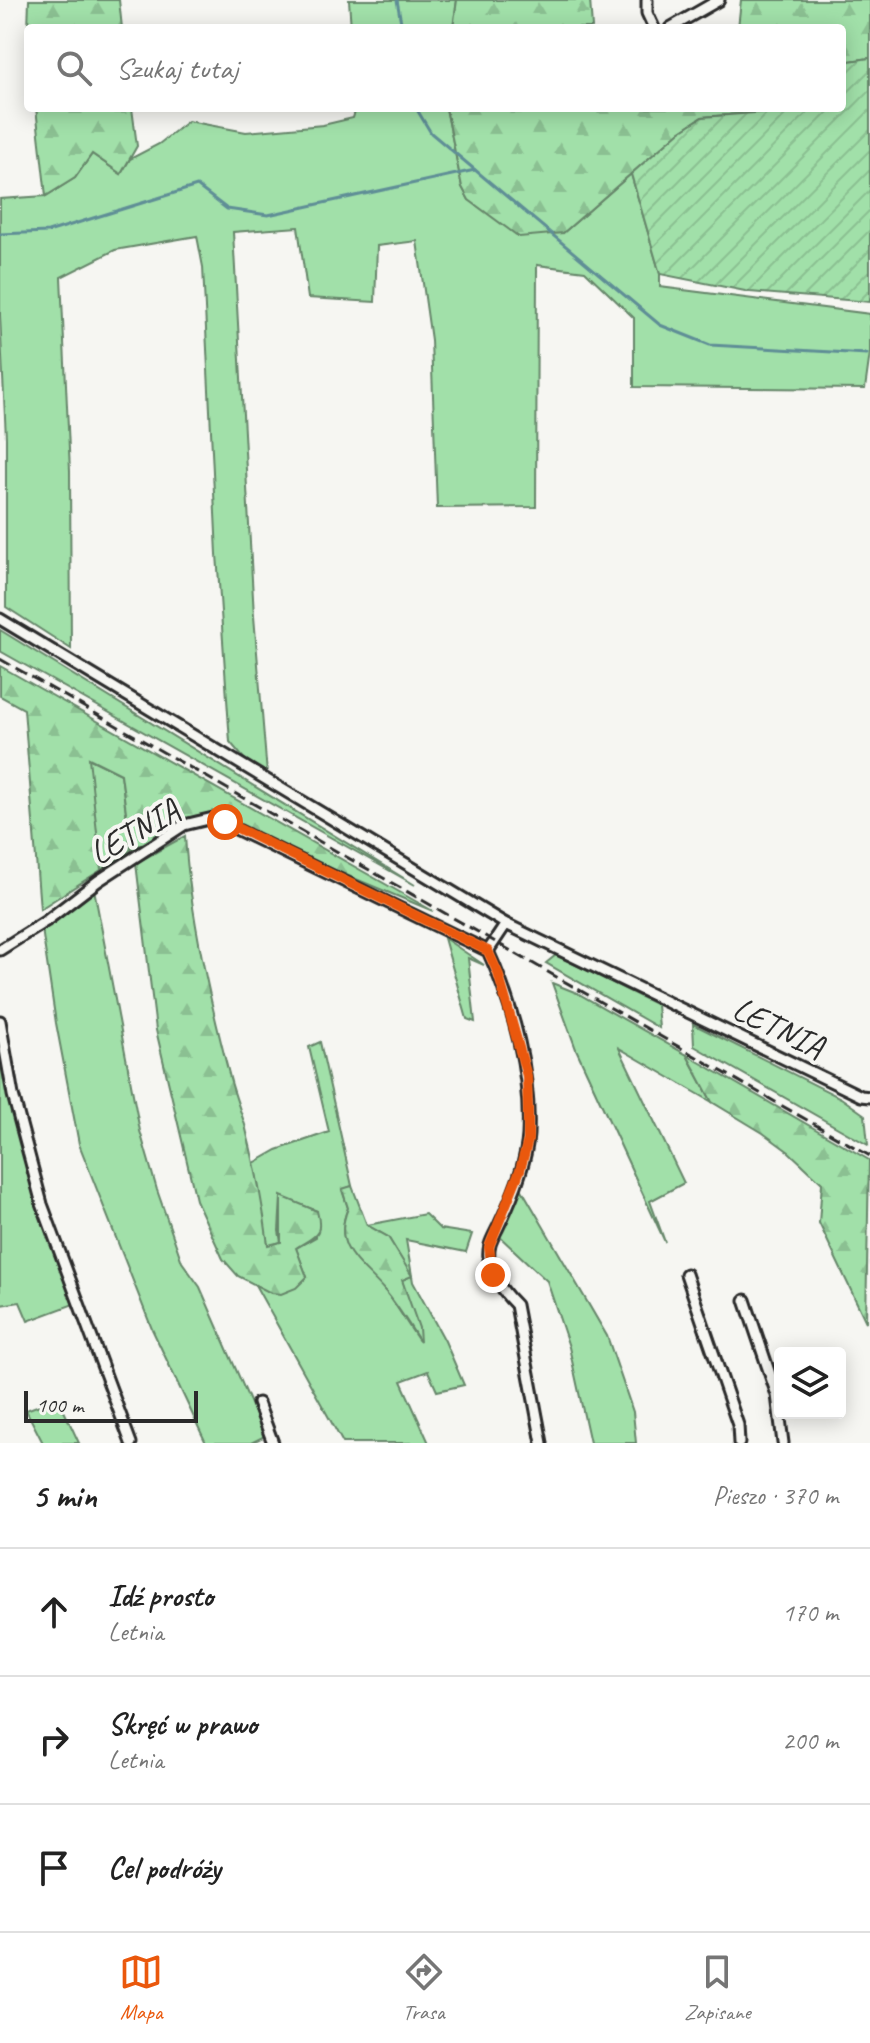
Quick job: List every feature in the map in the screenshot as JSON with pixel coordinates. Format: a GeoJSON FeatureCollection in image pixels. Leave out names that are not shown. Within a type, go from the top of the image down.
{"type":"FeatureCollection","features":[{"type":"Feature","properties":{"kind":"street"},"geometry":{"type":"LineString","coordinates":[[647,0],[647,13],[652,24]]}},
{"type":"Feature","properties":{"kind":"street"},"geometry":{"type":"LineString","coordinates":[[677,24],[719,0]]}},
{"type":"Feature","properties":{"kind":"street","name":"LETNIA"},"geometry":{"type":"LineString","coordinates":[[0,619],[506,924],[861,1096],[870,1097]]}},
{"type":"Feature","properties":{"kind":"street","name":"LETNIA"},"geometry":{"type":"LineString","coordinates":[[0,950],[184,825],[213,818],[488,951]]}},
{"type":"Feature","properties":{"kind":"street"},"geometry":{"type":"LineString","coordinates":[[506,924],[488,951],[498,973],[527,1076],[528,1140],[520,1170],[489,1247],[493,1275],[501,1290],[516,1305],[542,1443]]}},
{"type":"Feature","properties":{"kind":"street"},"geometry":{"type":"LineString","coordinates":[[0,1021],[13,1095],[42,1204],[131,1443]]}},
{"type":"Feature","properties":{"kind":"street"},"geometry":{"type":"LineString","coordinates":[[686,1274],[738,1425],[739,1443]]}},
{"type":"Feature","properties":{"kind":"street"},"geometry":{"type":"LineString","coordinates":[[745,1300],[777,1395],[783,1443]]}},
{"type":"Feature","properties":{"kind":"street"},"geometry":{"type":"LineString","coordinates":[[258,1403],[272,1440],[259,1443]]}},
{"type":"Feature","properties":{"kind":"green space"},"geometry":{"type":"Polygon","coordinates":[[[29,0],[119,0],[122,24],[28,24],[29,0]]]}},
{"type":"Feature","properties":{"kind":"green space"},"geometry":{"type":"Polygon","coordinates":[[[349,0],[457,0],[454,24],[351,24],[349,0]]]}},
{"type":"Feature","properties":{"kind":"green space"},"geometry":{"type":"Polygon","coordinates":[[[457,0],[590,0],[592,24],[454,24],[457,0]]]}},
{"type":"Feature","properties":{"kind":"green space"},"geometry":{"type":"Polygon","coordinates":[[[741,0],[870,0],[870,58],[846,61],[846,24],[738,24],[741,0]]]}},
{"type":"Feature","properties":{"kind":"green space"},"geometry":{"type":"Polygon","coordinates":[[[870,58],[870,302],[750,292],[660,274],[631,174],[679,132],[702,117],[767,112],[846,112],[846,61],[870,58]]]}},
{"type":"Feature","properties":{"kind":"green space"},"geometry":{"type":"Polygon","coordinates":[[[36,112],[133,112],[137,146],[121,174],[92,154],[75,178],[46,196],[36,112]]]}},
{"type":"Feature","properties":{"kind":"green space"},"geometry":{"type":"Polygon","coordinates":[[[355,112],[447,112],[462,187],[469,200],[563,233],[631,174],[660,274],[660,287],[870,314],[870,353],[865,389],[634,387],[634,318],[585,271],[537,265],[536,507],[437,508],[431,340],[417,241],[377,246],[375,302],[308,298],[298,227],[233,232],[254,616],[267,774],[246,761],[230,742],[203,267],[197,236],[115,250],[61,277],[70,471],[71,649],[6,607],[6,438],[0,315],[0,199],[46,196],[75,178],[92,154],[121,174],[130,159],[159,144],[188,121],[246,132],[323,125],[353,118],[355,112]]]}},
{"type":"Feature","properties":{"kind":"green space"},"geometry":{"type":"Polygon","coordinates":[[[447,112],[768,112],[702,117],[679,132],[563,233],[519,237],[469,200],[462,187],[447,112]]]}},
{"type":"Feature","properties":{"kind":"green space"},"geometry":{"type":"Polygon","coordinates":[[[0,630],[415,885],[0,651],[0,630]]]}},
{"type":"Feature","properties":{"kind":"green space"},"geometry":{"type":"Polygon","coordinates":[[[0,666],[433,911],[310,860],[218,814],[194,816],[131,850],[121,774],[89,758],[101,870],[40,909],[24,709],[0,696],[0,666]]]}},
{"type":"Feature","properties":{"kind":"green space"},"geometry":{"type":"Polygon","coordinates":[[[88,758],[121,774],[131,850],[101,870],[88,758]]]}},
{"type":"Feature","properties":{"kind":"green space"},"geometry":{"type":"Polygon","coordinates":[[[185,836],[191,896],[202,957],[230,1078],[252,1154],[268,1245],[281,1242],[281,1196],[317,1211],[319,1220],[316,1235],[296,1248],[307,1277],[296,1288],[281,1294],[271,1293],[238,1276],[223,1259],[196,1200],[156,1030],[136,863],[185,836]]]}},
{"type":"Feature","properties":{"kind":"green space"},"geometry":{"type":"Polygon","coordinates":[[[94,889],[140,1131],[182,1262],[200,1287],[265,1436],[251,1443],[206,1443],[152,1329],[79,1144],[42,929],[94,889]]]}},
{"type":"Feature","properties":{"kind":"green space"},"geometry":{"type":"Polygon","coordinates":[[[444,938],[484,965],[468,958],[475,1022],[467,1019],[444,938]]]}},
{"type":"Feature","properties":{"kind":"green space"},"geometry":{"type":"Polygon","coordinates":[[[556,955],[657,1005],[659,1028],[546,963],[556,955]]]}},
{"type":"Feature","properties":{"kind":"green space"},"geometry":{"type":"Polygon","coordinates":[[[552,983],[577,993],[687,1055],[712,1102],[619,1048],[684,1183],[650,1201],[665,1242],[576,1049],[552,983]]]}},
{"type":"Feature","properties":{"kind":"green space"},"geometry":{"type":"Polygon","coordinates":[[[693,1024],[841,1098],[865,1115],[868,1145],[694,1046],[693,1024]]]}},
{"type":"Feature","properties":{"kind":"green space"},"geometry":{"type":"Polygon","coordinates":[[[0,1036],[29,1175],[74,1304],[28,1321],[20,1302],[0,1305],[0,1036]]]}},
{"type":"Feature","properties":{"kind":"green space"},"geometry":{"type":"Polygon","coordinates":[[[320,1042],[352,1186],[342,1190],[348,1208],[343,1235],[352,1255],[387,1293],[419,1341],[402,1280],[411,1276],[388,1237],[367,1225],[425,1214],[440,1229],[472,1234],[466,1252],[406,1240],[413,1282],[445,1341],[464,1385],[437,1391],[428,1371],[401,1381],[429,1443],[343,1443],[254,1283],[271,1293],[307,1277],[296,1248],[316,1237],[317,1211],[281,1197],[281,1242],[268,1246],[254,1163],[277,1150],[329,1132],[309,1047],[320,1042]]]}},
{"type":"Feature","properties":{"kind":"green space"},"geometry":{"type":"Polygon","coordinates":[[[687,1055],[869,1160],[866,1322],[819,1223],[822,1183],[789,1152],[712,1102],[687,1055]]]}},
{"type":"Feature","properties":{"kind":"green space"},"geometry":{"type":"Polygon","coordinates":[[[352,1186],[367,1225],[388,1237],[412,1276],[402,1280],[419,1328],[420,1342],[390,1297],[358,1263],[346,1245],[343,1234],[348,1208],[342,1189],[352,1186]]]}},
{"type":"Feature","properties":{"kind":"green space"},"geometry":{"type":"Polygon","coordinates":[[[521,1188],[607,1336],[633,1412],[636,1443],[590,1443],[569,1347],[547,1281],[500,1237],[521,1188]]]}},
{"type":"Feature","properties":{"kind":"green space"},"geometry":{"type":"Polygon","coordinates":[[[58,1398],[79,1443],[43,1443],[26,1410],[58,1398]]]}},
{"type":"Feature","properties":{"kind":"waterway"},"geometry":{"type":"LineString","coordinates":[[397,0],[401,24]]}},
{"type":"Feature","properties":{"kind":"waterway"},"geometry":{"type":"LineString","coordinates":[[418,112],[431,133],[660,325],[710,345],[867,354]]}},
{"type":"Feature","properties":{"kind":"waterway"},"geometry":{"type":"LineString","coordinates":[[0,234],[48,232],[197,186],[227,209],[268,215],[475,170]]}},
{"type":"Feature","properties":{"kind":"railway"},"geometry":{"type":"LineString","coordinates":[[0,659],[870,1156]]}},
{"type":"Feature","properties":{"kind":"route"},"geometry":{"type":"LineString","coordinates":[[225,822],[488,951],[498,973],[527,1076],[528,1109],[528,1140],[520,1170],[489,1247],[493,1275]]}}]}
